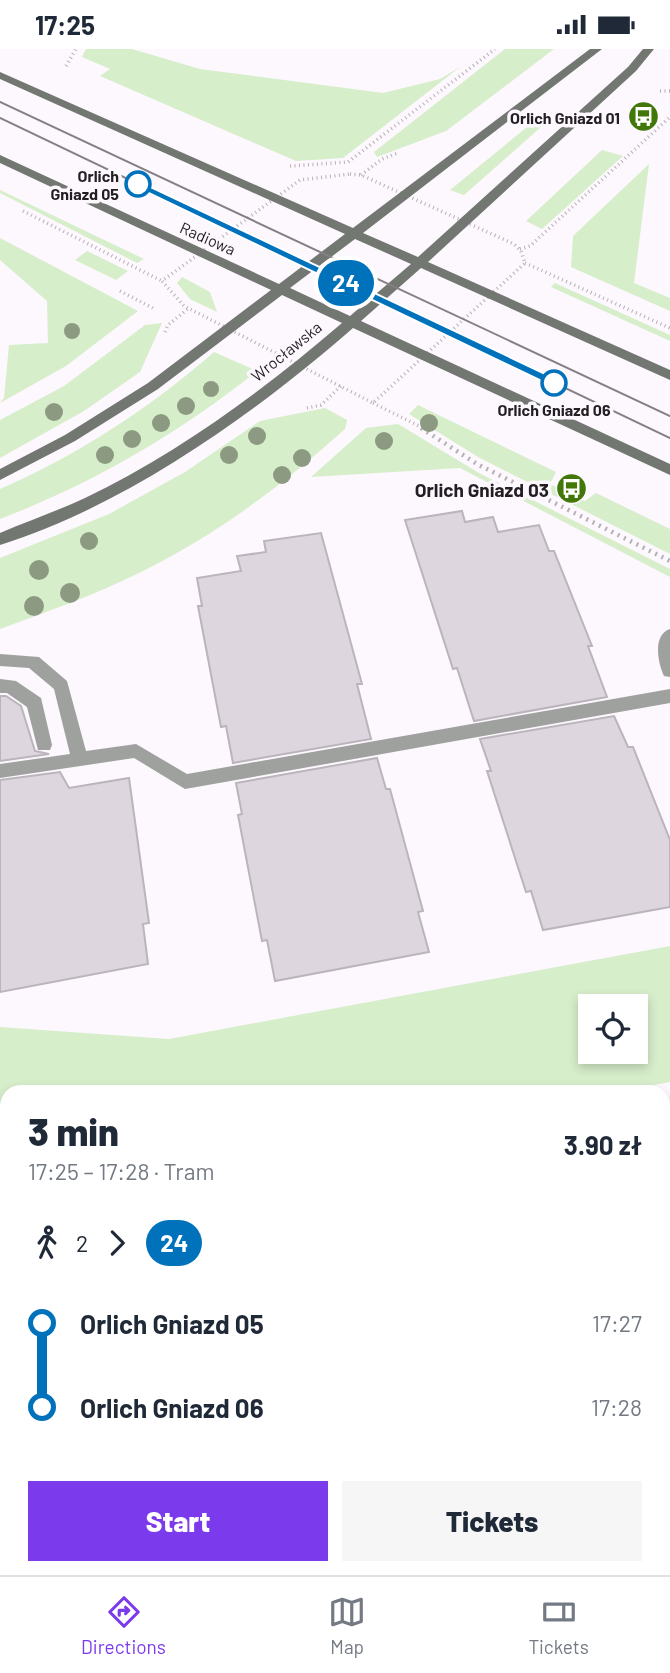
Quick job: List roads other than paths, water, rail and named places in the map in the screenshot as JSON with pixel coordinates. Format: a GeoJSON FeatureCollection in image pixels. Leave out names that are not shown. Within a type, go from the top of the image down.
{"type":"FeatureCollection","features":[{"type":"Feature","properties":{"kind":"street"},"geometry":{"type":"LineString","coordinates":[[0,475],[70,438],[153,386],[597,49]]}},
{"type":"Feature","properties":{"kind":"street","name":"Wrocławska"},"geometry":{"type":"LineString","coordinates":[[0,539],[52,520],[153,468],[285,378],[632,69],[649,49]]}},
{"type":"Feature","properties":{"kind":"street"},"geometry":{"type":"LineString","coordinates":[[0,75],[670,375]]}},
{"type":"Feature","properties":{"kind":"street","name":"Radiowa"},"geometry":{"type":"LineString","coordinates":[[0,159],[670,470]]}},
{"type":"Feature","properties":{"kind":"lane"},"geometry":{"type":"LineString","coordinates":[[670,635],[664,655],[670,671]]}},
{"type":"Feature","properties":{"kind":"lane"},"geometry":{"type":"LineString","coordinates":[[0,660],[33,662],[61,686],[80,759]]}},
{"type":"Feature","properties":{"kind":"lane"},"geometry":{"type":"LineString","coordinates":[[0,686],[10,686],[35,703],[44,745]]}},
{"type":"Feature","properties":{"kind":"lane"},"geometry":{"type":"LineString","coordinates":[[0,771],[136,751],[185,782],[670,696]]}},
{"type":"Feature","properties":{"kind":"tram line"},"geometry":{"type":"LineString","coordinates":[[0,102],[670,416]]}},
{"type":"Feature","properties":{"kind":"tram line"},"geometry":{"type":"LineString","coordinates":[[0,118],[670,438]]}},
{"type":"Feature","properties":{"kind":"tram line","name":"24"},"geometry":{"type":"LineString","coordinates":[[138,184],[554,383]]}},
{"type":"Feature","properties":{"kind":"place","name":"Orlich Gniazd 01"},"geometry":{"type":"Point","coordinates":[643,117]}},
{"type":"Feature","properties":{"kind":"place","name":"Orlich Gniazd 05"},"geometry":{"type":"Point","coordinates":[138,184]}},
{"type":"Feature","properties":{"kind":"place","name":"Orlich Gniazd 06"},"geometry":{"type":"Point","coordinates":[554,383]}},
{"type":"Feature","properties":{"kind":"place","name":"Orlich Gniazd 03"},"geometry":{"type":"Point","coordinates":[572,489]}}]}
